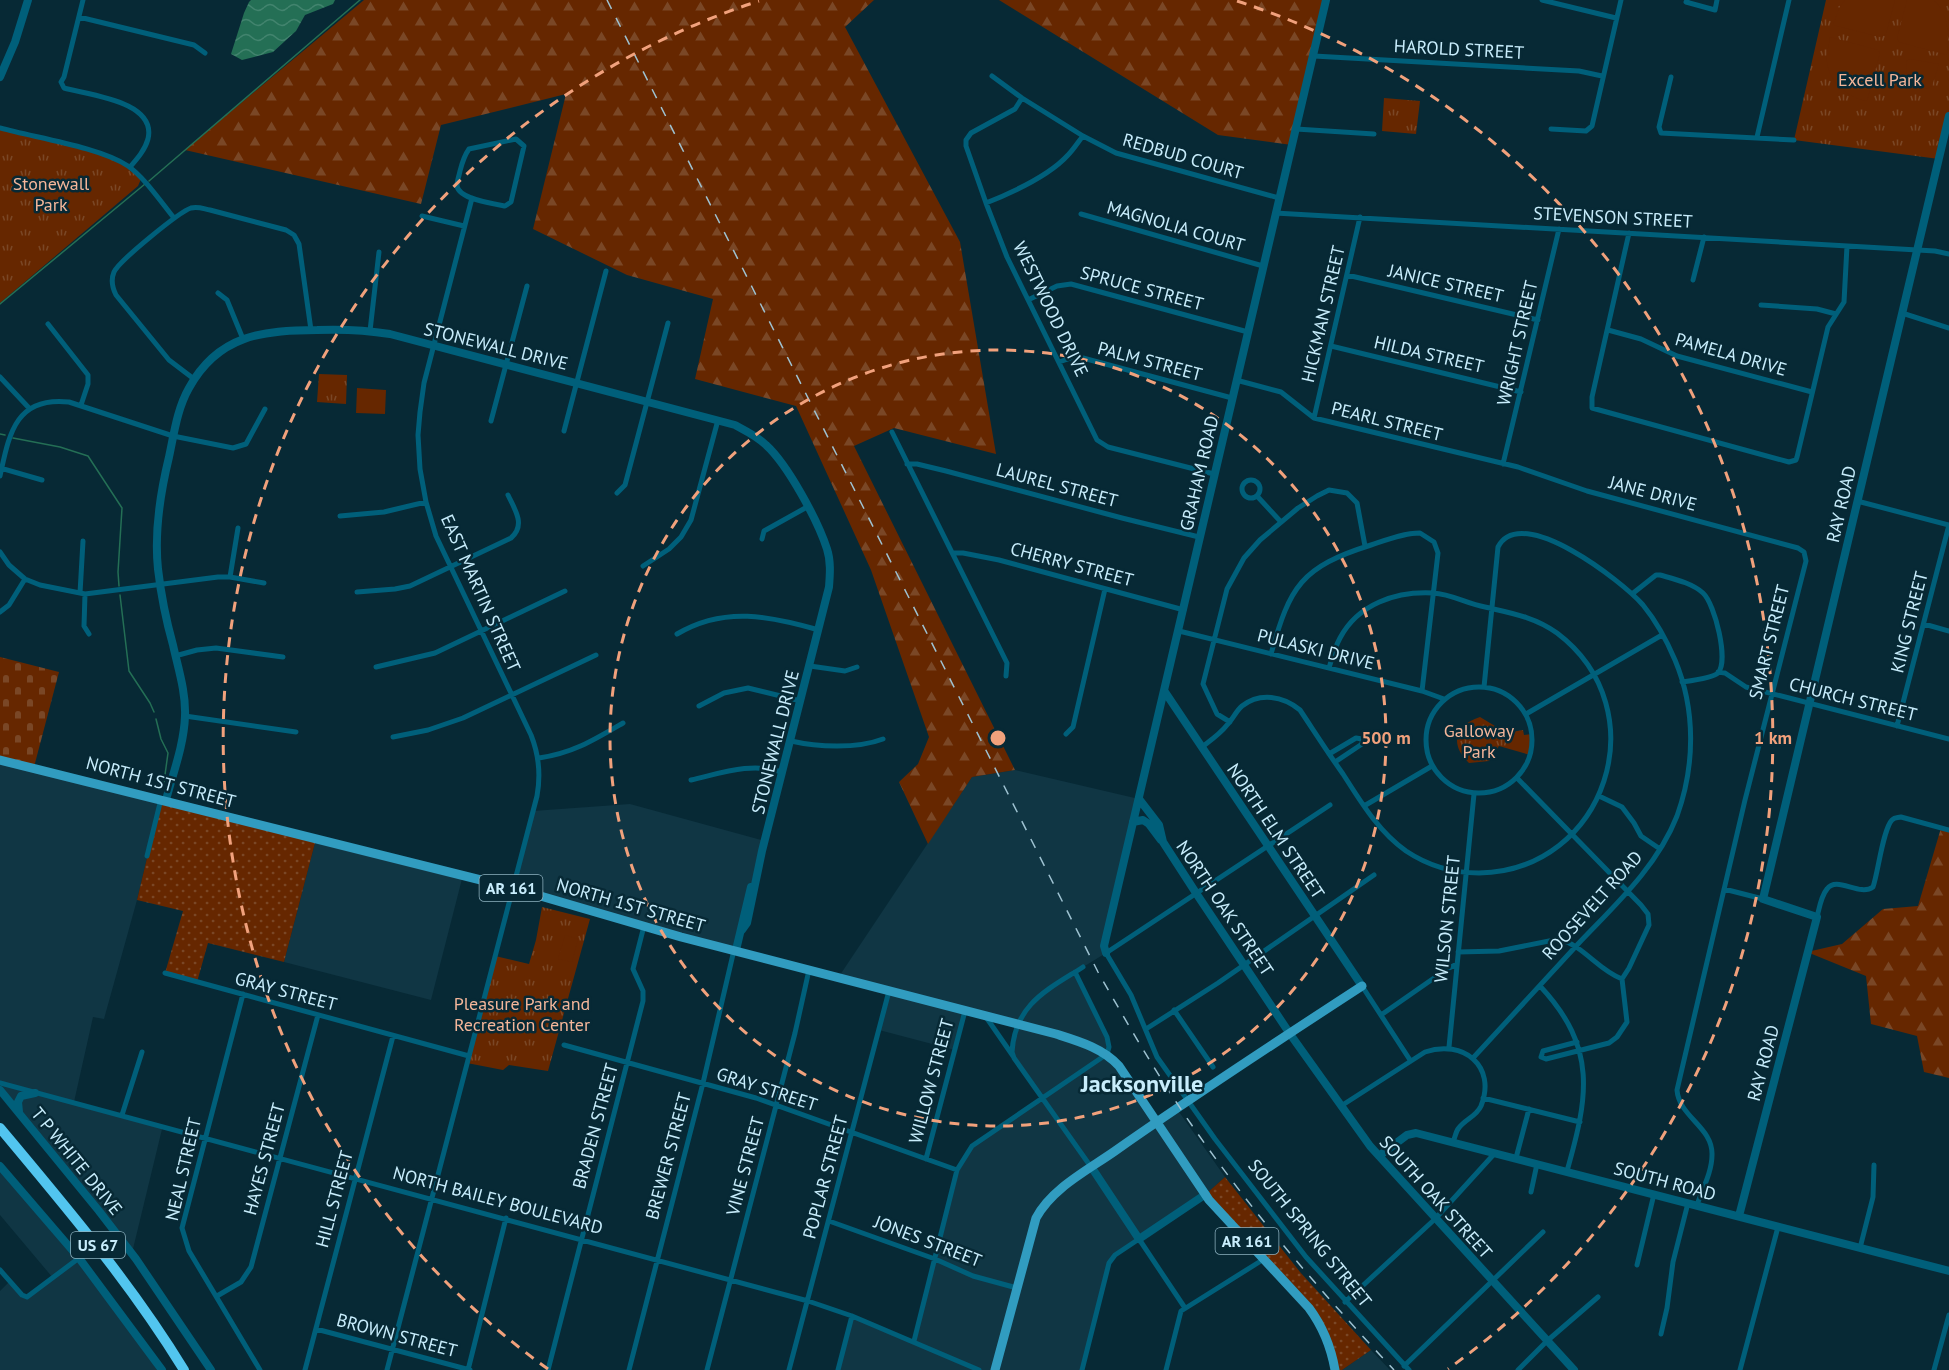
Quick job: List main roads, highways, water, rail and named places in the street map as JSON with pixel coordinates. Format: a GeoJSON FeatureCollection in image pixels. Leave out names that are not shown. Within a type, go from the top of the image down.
{"type":"FeatureCollection","features":[{"type":"Feature","properties":{"kind":"highway","name":"US 67"},"geometry":{"type":"LineString","coordinates":[[0,1128],[110,1261],[184,1370]]}},
{"type":"Feature","properties":{"kind":"highway","name":"US 67"},"geometry":{"type":"LineString","coordinates":[[0,1137],[123,1288],[178,1370]]}},
{"type":"Feature","properties":{"kind":"main road","name":"NORTH 1ST STREET"},"geometry":{"type":"LineString","coordinates":[[0,760],[513,888],[889,992],[1063,1036],[1107,1054],[1119,1066],[1206,1194],[1314,1314],[1327,1339],[1335,1370]]}},
{"type":"Feature","properties":{"kind":"main road"},"geometry":{"type":"LineString","coordinates":[[995,1370],[1028,1243],[1040,1211],[1059,1191],[1151,1126],[1362,986]]}},
{"type":"Feature","properties":{"kind":"water"},"geometry":{"type":"Polygon","coordinates":[[[251,0],[335,0],[333,4],[305,15],[296,31],[273,52],[242,60],[231,54],[244,13],[251,0]]]}},
{"type":"Feature","properties":{"kind":"waterway"},"geometry":{"type":"LineString","coordinates":[[149,181],[360,0]]}},
{"type":"Feature","properties":{"kind":"waterway"},"geometry":{"type":"LineString","coordinates":[[0,304],[145,184]]}},
{"type":"Feature","properties":{"kind":"waterway"},"geometry":{"type":"LineString","coordinates":[[0,434],[5,435]]}},
{"type":"Feature","properties":{"kind":"waterway"},"geometry":{"type":"LineString","coordinates":[[13,438],[60,447],[88,456],[122,508],[119,586]]}},
{"type":"Feature","properties":{"kind":"waterway"},"geometry":{"type":"LineString","coordinates":[[120,595],[129,671],[154,712]]}},
{"type":"Feature","properties":{"kind":"waterway"},"geometry":{"type":"LineString","coordinates":[[156,719],[161,739],[168,753],[164,782]]}},
{"type":"Feature","properties":{"kind":"railway"},"geometry":{"type":"LineString","coordinates":[[607,0],[1098,972],[1178,1105],[1214,1156],[1262,1220],[1394,1370]]}},
{"type":"Feature","properties":{"kind":"district","name":"Jacksonville"},"geometry":{"type":"Point","coordinates":[1142,1083]}},
{"type":"Feature","properties":{"kind":"park label","name":"Excell Park"},"geometry":{"type":"Point","coordinates":[1880,79]}},
{"type":"Feature","properties":{"kind":"park label","name":"Stonewall Park"},"geometry":{"type":"Point","coordinates":[51,193]}},
{"type":"Feature","properties":{"kind":"park label","name":"Galloway Park"},"geometry":{"type":"Point","coordinates":[1479,740]}},
{"type":"Feature","properties":{"kind":"park label","name":"Pleasure Park and Recreation Center"},"geometry":{"type":"Point","coordinates":[522,1013]}}]}
